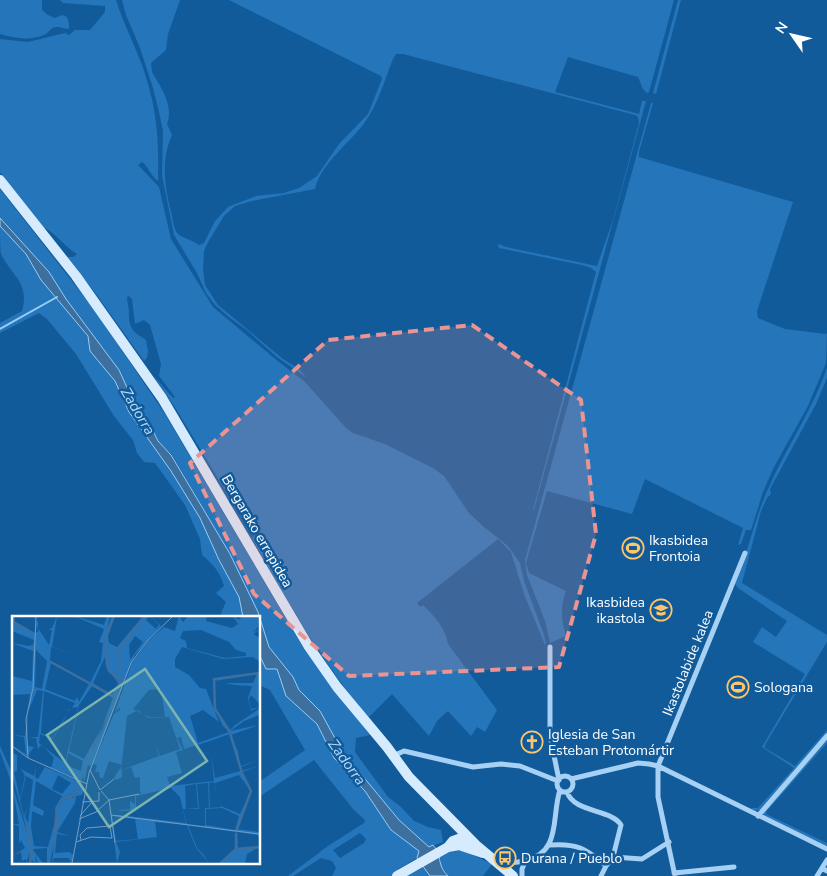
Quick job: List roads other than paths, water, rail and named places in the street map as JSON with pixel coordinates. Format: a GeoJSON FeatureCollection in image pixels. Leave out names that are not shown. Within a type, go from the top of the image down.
{"type":"FeatureCollection","features":[{"type":"Feature","properties":{"kind":"street","name":"Bergarako errepidea"},"geometry":{"type":"LineString","coordinates":[[0,180],[76,276],[175,418],[318,661],[337,688],[394,756],[409,777],[467,836],[513,876]]}},
{"type":"Feature","properties":{"kind":"street","name":"Ikastolabide kalea"},"geometry":{"type":"LineString","coordinates":[[675,874],[658,797],[658,766],[745,553]]}},
{"type":"Feature","properties":{"kind":"street"},"geometry":{"type":"LineString","coordinates":[[550,647],[550,736],[559,780],[558,786],[570,798],[588,809],[616,819],[621,830],[613,857],[601,876]]}},
{"type":"Feature","properties":{"kind":"street"},"geometry":{"type":"LineString","coordinates":[[758,816],[827,736]]}},
{"type":"Feature","properties":{"kind":"street"},"geometry":{"type":"LineString","coordinates":[[394,756],[404,751],[473,767],[501,764],[520,766],[559,780],[566,776],[571,779],[638,763],[649,764],[658,766],[827,849]]}},
{"type":"Feature","properties":{"kind":"street"},"geometry":{"type":"LineString","coordinates":[[563,791],[572,788],[573,783],[571,779]]}},
{"type":"Feature","properties":{"kind":"street"},"geometry":{"type":"LineString","coordinates":[[502,866],[516,862],[525,862],[544,853],[550,845],[563,791]]}},
{"type":"Feature","properties":{"kind":"street"},"geometry":{"type":"LineString","coordinates":[[454,823],[458,831],[457,842]]}},
{"type":"Feature","properties":{"kind":"street"},"geometry":{"type":"LineString","coordinates":[[399,875],[467,836]]}},
{"type":"Feature","properties":{"kind":"street"},"geometry":{"type":"LineString","coordinates":[[457,842],[487,854]]}},
{"type":"Feature","properties":{"kind":"street"},"geometry":{"type":"LineString","coordinates":[[613,857],[642,859],[669,842]]}},
{"type":"Feature","properties":{"kind":"street"},"geometry":{"type":"LineString","coordinates":[[550,845],[566,844],[582,848],[593,854],[606,866]]}},
{"type":"Feature","properties":{"kind":"street"},"geometry":{"type":"LineString","coordinates":[[816,876],[824,870],[827,860]]}},
{"type":"Feature","properties":{"kind":"street"},"geometry":{"type":"LineString","coordinates":[[522,876],[525,862]]}},
{"type":"Feature","properties":{"kind":"street"},"geometry":{"type":"LineString","coordinates":[[675,874],[734,867]]}},
{"type":"Feature","properties":{"kind":"water","name":"Zadorra"},"geometry":{"type":"Polygon","coordinates":[[[0,218],[49,272],[66,299],[119,370],[130,394],[146,417],[158,441],[171,455],[230,554],[259,616],[243,616],[239,597],[219,560],[200,518],[171,471],[129,412],[115,381],[90,351],[88,336],[41,280],[26,254],[0,226],[0,218]]]}},
{"type":"Feature","properties":{"kind":"water","name":"Zadorra"},"geometry":{"type":"Polygon","coordinates":[[[260,618],[269,647],[293,677],[299,690],[320,711],[342,751],[399,820],[429,847],[433,845],[438,852],[442,868],[448,876],[430,876],[417,858],[419,851],[391,830],[365,791],[334,758],[317,724],[286,696],[277,669],[266,669],[260,656],[260,618]]]}},
{"type":"Feature","properties":{"kind":"waterway"},"geometry":{"type":"LineString","coordinates":[[0,329],[57,297]]}},
{"type":"Feature","properties":{"kind":"place","name":"Ikasbidea Frontoia"},"geometry":{"type":"Point","coordinates":[633,548]}},
{"type":"Feature","properties":{"kind":"place","name":"Ikasbidea ikastola"},"geometry":{"type":"Point","coordinates":[661,610]}},
{"type":"Feature","properties":{"kind":"place","name":"Sologana"},"geometry":{"type":"Point","coordinates":[738,687]}},
{"type":"Feature","properties":{"kind":"place","name":"Iglesia de San Esteban Protomártir"},"geometry":{"type":"Point","coordinates":[532,742]}},
{"type":"Feature","properties":{"kind":"place","name":"Durana / Pueblo"},"geometry":{"type":"Point","coordinates":[505,858]}}]}
